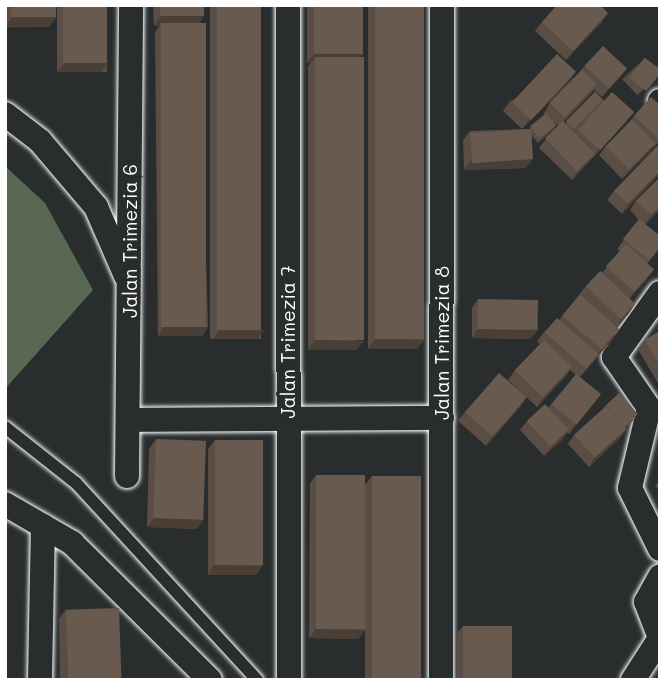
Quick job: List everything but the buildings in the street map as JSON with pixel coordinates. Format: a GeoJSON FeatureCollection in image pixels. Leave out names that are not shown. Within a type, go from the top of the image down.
{"type":"FeatureCollection","features":[{"type":"Feature","properties":{"kind":"street","name":"Jalan Trimezia 6"},"geometry":{"type":"LineString","coordinates":[[127,477],[130,420],[131,5]]}},
{"type":"Feature","properties":{"kind":"street","name":"Jalan Trimezia 7"},"geometry":{"type":"LineString","coordinates":[[288,5],[289,680]]}},
{"type":"Feature","properties":{"kind":"street","name":"Jalan Trimezia 8"},"geometry":{"type":"LineString","coordinates":[[441,680],[442,5]]}},
{"type":"Feature","properties":{"kind":"street"},"geometry":{"type":"LineString","coordinates":[[5,114],[40,141],[96,207],[130,284]]}},
{"type":"Feature","properties":{"kind":"street"},"geometry":{"type":"LineString","coordinates":[[660,293],[614,357],[649,408],[630,488],[660,550]]}},
{"type":"Feature","properties":{"kind":"street"},"geometry":{"type":"LineString","coordinates":[[130,420],[442,418]]}},
{"type":"Feature","properties":{"kind":"street"},"geometry":{"type":"LineString","coordinates":[[5,504],[72,543],[210,680]]}},
{"type":"Feature","properties":{"kind":"street"},"geometry":{"type":"LineString","coordinates":[[40,680],[43,526]]}},
{"type":"Feature","properties":{"kind":"street"},"geometry":{"type":"LineString","coordinates":[[633,680],[660,638],[646,602],[660,577]]}},
{"type":"Feature","properties":{"kind":"lane"},"geometry":{"type":"LineString","coordinates":[[5,427],[76,483],[257,680]]}},
{"type":"Feature","properties":{"kind":"green space"},"geometry":{"type":"Polygon","coordinates":[[[5,166],[45,203],[93,290],[5,389],[5,166]]]}}]}
